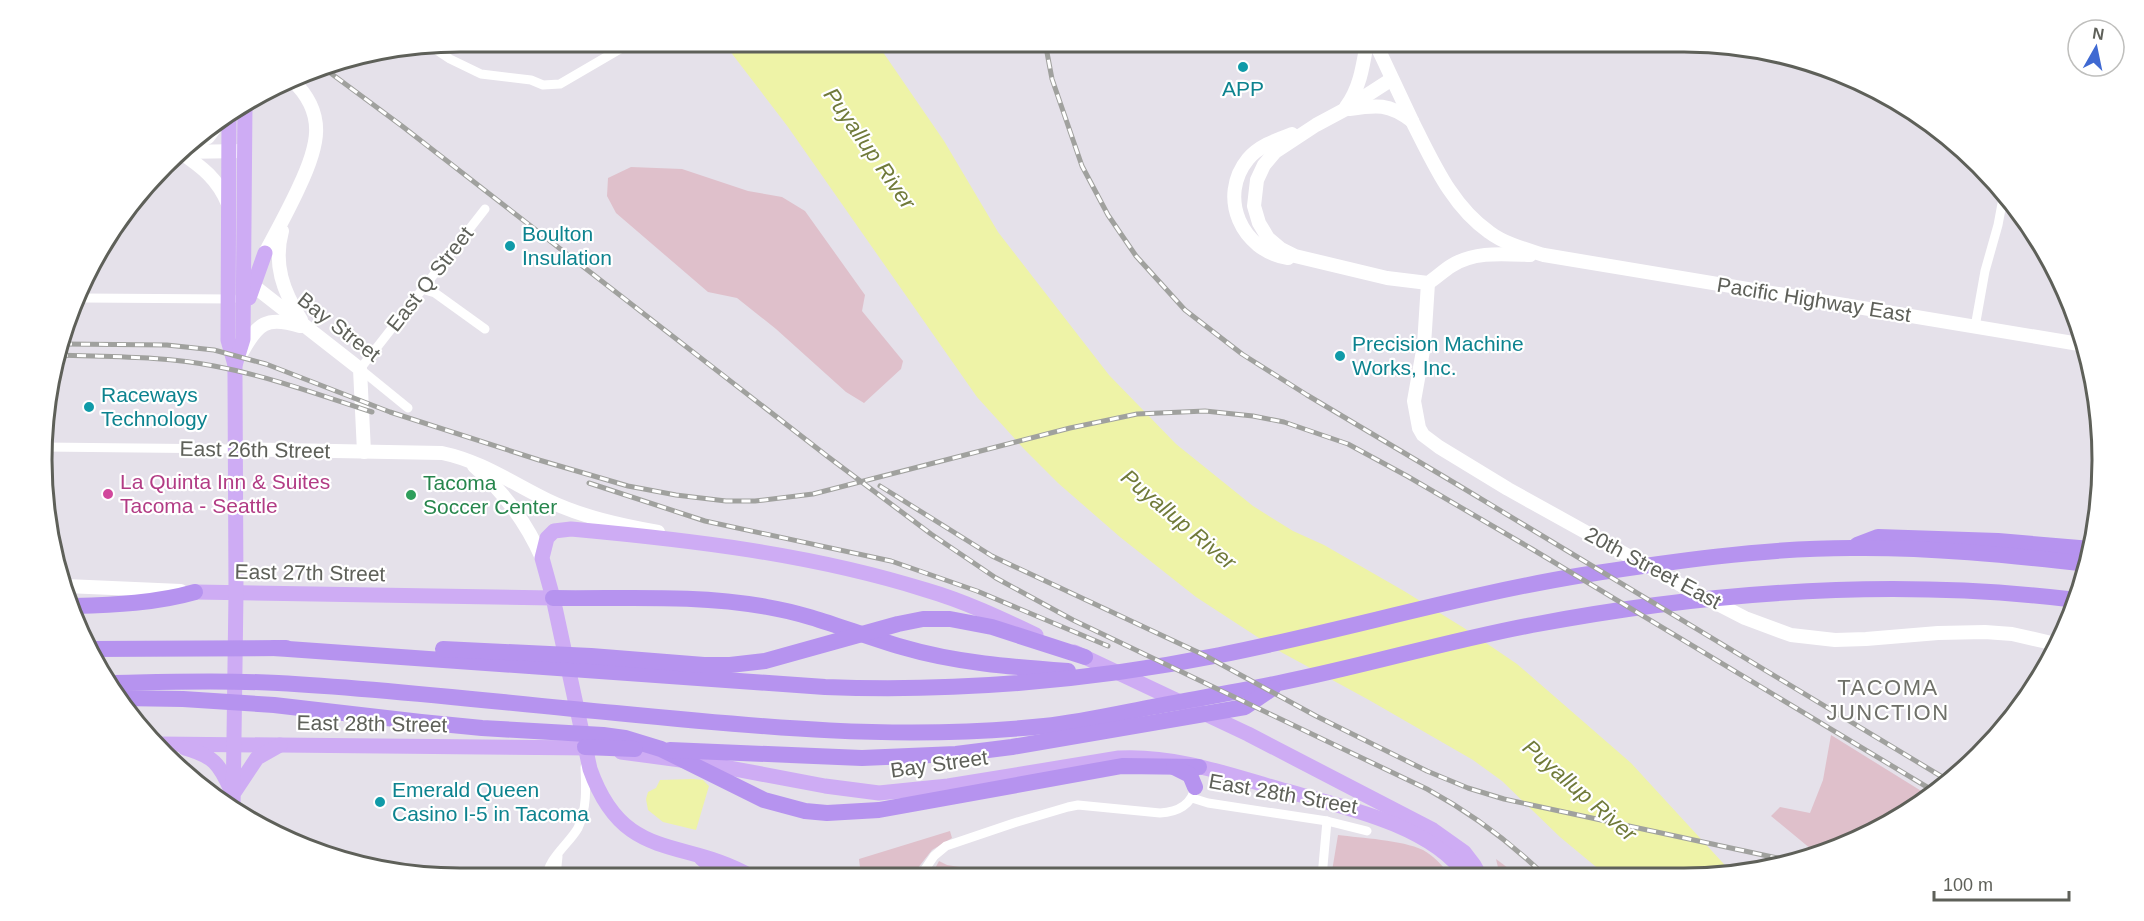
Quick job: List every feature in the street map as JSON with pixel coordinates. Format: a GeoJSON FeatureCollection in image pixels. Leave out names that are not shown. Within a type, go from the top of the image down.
{"type":"FeatureCollection","features":[{"type":"Feature","properties":{"kind":"highway"},"geometry":{"type":"LineString","coordinates":[[1850,548],[1878,537],[1998,541],[2082,548]]}},
{"type":"Feature","properties":{"kind":"highway"},"geometry":{"type":"LineString","coordinates":[[99,649],[436,648],[825,687],[890,689],[977,686],[1053,681],[1108,674],[1224,654],[1507,589],[1583,575],[1664,564],[1766,553],[1850,548],[1994,554],[2079,563]]}},
{"type":"Feature","properties":{"kind":"highway"},"geometry":{"type":"LineString","coordinates":[[118,683],[183,681],[276,683],[376,690],[767,728],[895,732],[959,731],[1045,726],[1132,711],[1281,683],[1534,625],[1700,600],[1848,588],[1985,591],[2067,599]]}},
{"type":"Feature","properties":{"kind":"highway"},"geometry":{"type":"LineString","coordinates":[[79,606],[178,597],[195,592]]}},
{"type":"Feature","properties":{"kind":"highway"},"geometry":{"type":"LineString","coordinates":[[553,598],[712,600],[766,606],[828,621],[901,647],[964,661],[1108,674]]}},
{"type":"Feature","properties":{"kind":"highway"},"geometry":{"type":"LineString","coordinates":[[593,663],[704,665],[751,663],[806,651],[923,619],[950,619],[992,627],[1085,657]]}},
{"type":"Feature","properties":{"kind":"highway"},"geometry":{"type":"LineString","coordinates":[[585,747],[829,757],[894,758],[956,754],[1122,729],[1245,706],[1281,683]]}},
{"type":"Feature","properties":{"kind":"highway"},"geometry":{"type":"LineString","coordinates":[[129,698],[274,705],[421,722],[603,735],[644,743],[660,749],[746,792],[785,806],[828,813],[879,810],[1122,766],[1199,767]]}},
{"type":"Feature","properties":{"kind":"highway"},"geometry":{"type":"LineString","coordinates":[[1164,765],[1187,773],[1192,778],[1194,793]]}},
{"type":"Feature","properties":{"kind":"main road"},"geometry":{"type":"LineString","coordinates":[[233,799],[236,593],[235,365],[228,340],[228,204],[243,115]]}},
{"type":"Feature","properties":{"kind":"main road"},"geometry":{"type":"LineString","coordinates":[[231,123],[236,151],[248,281],[243,318],[243,339],[235,365]]}},
{"type":"Feature","properties":{"kind":"main road"},"geometry":{"type":"LineString","coordinates":[[248,281],[265,253]]}},
{"type":"Feature","properties":{"kind":"main road"},"geometry":{"type":"LineString","coordinates":[[508,597],[531,590],[541,580],[547,538],[558,530],[571,529],[728,545],[854,571],[926,590],[981,610],[1248,734],[1433,830],[1464,852],[1476,868]]}},
{"type":"Feature","properties":{"kind":"main road"},"geometry":{"type":"LineString","coordinates":[[543,565],[553,598],[585,747],[599,793],[622,823],[649,841],[696,855],[713,868]]}},
{"type":"Feature","properties":{"kind":"main road","name":"East 27th Street"},"geometry":{"type":"LineString","coordinates":[[195,592],[553,598]]}},
{"type":"Feature","properties":{"kind":"main road","name":"East 28th Street"},"geometry":{"type":"LineString","coordinates":[[167,744],[585,747]]}},
{"type":"Feature","properties":{"kind":"main road"},"geometry":{"type":"LineString","coordinates":[[233,794],[257,758],[282,744]]}},
{"type":"Feature","properties":{"kind":"main road"},"geometry":{"type":"LineString","coordinates":[[168,745],[200,752],[211,758],[224,774],[233,794]]}},
{"type":"Feature","properties":{"kind":"main road","name":"Bay Street"},"geometry":{"type":"LineString","coordinates":[[585,747],[703,764],[845,790],[879,793],[948,786],[1119,758],[1173,760],[1375,817],[1433,844],[1460,868]]}},
{"type":"Feature","properties":{"kind":"main road"},"geometry":{"type":"LineString","coordinates":[[1194,793],[1204,777],[1220,772]]}},
{"type":"Feature","properties":{"kind":"street"},"geometry":{"type":"LineString","coordinates":[[441,53],[481,74],[531,80],[543,85],[560,84],[615,52]]}},
{"type":"Feature","properties":{"kind":"street"},"geometry":{"type":"LineString","coordinates":[[1344,110],[1361,76],[1365,52]]}},
{"type":"Feature","properties":{"kind":"street"},"geometry":{"type":"LineString","coordinates":[[1380,52],[1442,179],[1464,211],[1490,234],[1510,244],[1544,255]]}},
{"type":"Feature","properties":{"kind":"street"},"geometry":{"type":"LineString","coordinates":[[1303,259],[1281,249],[1263,231],[1256,215],[1254,189],[1260,172],[1269,158],[1316,125],[1392,79]]}},
{"type":"Feature","properties":{"kind":"street"},"geometry":{"type":"LineString","coordinates":[[265,253],[291,205],[314,154],[316,134],[314,117],[310,104],[298,87]]}},
{"type":"Feature","properties":{"kind":"street"},"geometry":{"type":"LineString","coordinates":[[1344,110],[1373,105],[1386,107],[1399,111],[1413,122]]}},
{"type":"Feature","properties":{"kind":"street"},"geometry":{"type":"LineString","coordinates":[[1316,125],[1267,144],[1256,151],[1243,166],[1234,193],[1235,209],[1240,225],[1254,243],[1275,256],[1303,259],[1387,278],[1428,283],[1451,266],[1471,257],[1498,254],[1544,255]]}},
{"type":"Feature","properties":{"kind":"street"},"geometry":{"type":"LineString","coordinates":[[194,152],[236,151]]}},
{"type":"Feature","properties":{"kind":"street"},"geometry":{"type":"LineString","coordinates":[[187,158],[213,178],[228,204]]}},
{"type":"Feature","properties":{"kind":"street"},"geometry":{"type":"LineString","coordinates":[[291,205],[279,243],[279,269],[289,298],[305,327]]}},
{"type":"Feature","properties":{"kind":"street"},"geometry":{"type":"LineString","coordinates":[[1975,327],[1985,271],[2002,205]]}},
{"type":"Feature","properties":{"kind":"street","name":"East Q Street"},"geometry":{"type":"LineString","coordinates":[[360,369],[485,209]]}},
{"type":"Feature","properties":{"kind":"street","name":"Pacific Highway East"},"geometry":{"type":"LineString","coordinates":[[1544,255],[2074,343]]}},
{"type":"Feature","properties":{"kind":"street","name":"Bay Street"},"geometry":{"type":"LineString","coordinates":[[248,281],[408,408]]}},
{"type":"Feature","properties":{"kind":"street","name":"20th Street East"},"geometry":{"type":"LineString","coordinates":[[1428,283],[1424,345],[1414,401],[1419,428],[1423,435],[1439,447],[1508,489],[1745,618],[1791,635],[1835,640],[1985,632],[2012,634],[2048,642]]}},
{"type":"Feature","properties":{"kind":"street"},"geometry":{"type":"LineString","coordinates":[[422,289],[435,293],[485,329]]}},
{"type":"Feature","properties":{"kind":"street"},"geometry":{"type":"LineString","coordinates":[[87,298],[228,298],[239,302],[243,318]]}},
{"type":"Feature","properties":{"kind":"street"},"geometry":{"type":"LineString","coordinates":[[235,365],[254,331],[264,323],[282,321],[305,327]]}},
{"type":"Feature","properties":{"kind":"street"},"geometry":{"type":"LineString","coordinates":[[360,369],[364,452]]}},
{"type":"Feature","properties":{"kind":"street","name":"East 26th Street"},"geometry":{"type":"LineString","coordinates":[[52,447],[442,453],[466,459]]}},
{"type":"Feature","properties":{"kind":"street"},"geometry":{"type":"LineString","coordinates":[[466,459],[548,500],[580,513],[628,526],[728,545]]}},
{"type":"Feature","properties":{"kind":"street"},"geometry":{"type":"LineString","coordinates":[[466,459],[487,477],[516,512],[531,535],[543,565]]}},
{"type":"Feature","properties":{"kind":"street","name":"East 27th Street"},"geometry":{"type":"LineString","coordinates":[[72,586],[195,592]]}},
{"type":"Feature","properties":{"kind":"street"},"geometry":{"type":"LineString","coordinates":[[549,868],[550,863],[558,856],[578,828],[584,811],[585,747]]}},
{"type":"Feature","properties":{"kind":"street"},"geometry":{"type":"LineString","coordinates":[[925,868],[934,856],[946,846],[1041,815],[1078,806],[1165,813],[1179,809],[1194,793]]}},
{"type":"Feature","properties":{"kind":"street","name":"East 28th Street"},"geometry":{"type":"LineString","coordinates":[[1194,793],[1208,803],[1327,820],[1367,831]]}},
{"type":"Feature","properties":{"kind":"street"},"geometry":{"type":"LineString","coordinates":[[1323,868],[1327,820]]}},
{"type":"Feature","properties":{"kind":"street"},"geometry":{"type":"LineString","coordinates":[[556,868],[558,856]]}},
{"type":"Feature","properties":{"kind":"shaded area"},"geometry":{"type":"Polygon","coordinates":[[[631,167],[682,169],[748,191],[782,197],[805,211],[865,295],[862,311],[903,361],[901,369],[864,403],[846,392],[776,329],[737,298],[708,292],[616,213],[607,196],[608,178],[631,167]]]}},
{"type":"Feature","properties":{"kind":"shaded area"},"geometry":{"type":"Polygon","coordinates":[[[1831,735],[1922,791],[1888,814],[1810,848],[1771,816],[1780,807],[1810,813],[1823,780],[1831,735]]]}},
{"type":"Feature","properties":{"kind":"shaded area"},"geometry":{"type":"Polygon","coordinates":[[[950,831],[952,838],[932,850],[918,868],[860,868],[859,859],[950,831]]]}},
{"type":"Feature","properties":{"kind":"shaded area"},"geometry":{"type":"Polygon","coordinates":[[[1338,835],[1414,847],[1431,855],[1443,868],[1332,868],[1338,835]]]}},
{"type":"Feature","properties":{"kind":"shaded area"},"geometry":{"type":"Polygon","coordinates":[[[1496,859],[1508,868],[1498,868],[1496,859]]]}},
{"type":"Feature","properties":{"kind":"shaded area"},"geometry":{"type":"Polygon","coordinates":[[[939,861],[947,865],[965,868],[935,868],[939,861]]]}},
{"type":"Feature","properties":{"kind":"water","name":"Puyallup River"},"geometry":{"type":"Polygon","coordinates":[[[731,52],[883,52],[944,141],[998,232],[1109,375],[1176,444],[1253,506],[1293,531],[1324,545],[1404,591],[1517,664],[1631,763],[1726,866],[1597,868],[1560,837],[1502,781],[1473,760],[1279,651],[1196,597],[1120,537],[1058,483],[977,397],[788,127],[731,52]]]}},
{"type":"Feature","properties":{"kind":"water"},"geometry":{"type":"Polygon","coordinates":[[[660,780],[703,780],[709,786],[696,830],[663,822],[648,810],[646,799],[648,792],[656,788],[660,780]]]}},
{"type":"Feature","properties":{"kind":"railway"},"geometry":{"type":"LineString","coordinates":[[1047,52],[1052,79],[1082,166],[1108,215],[1136,256],[1185,310],[1242,354],[1307,395],[1941,776]]}},
{"type":"Feature","properties":{"kind":"railway"},"geometry":{"type":"LineString","coordinates":[[331,73],[827,456],[931,534],[996,578],[1073,620],[1427,789],[1489,828],[1536,868]]}},
{"type":"Feature","properties":{"kind":"railway"},"geometry":{"type":"LineString","coordinates":[[69,344],[167,345],[214,350],[266,364],[390,412],[539,460],[628,486],[726,501],[755,501],[813,494],[1070,428],[1137,414],[1205,411],[1284,422],[1348,444],[1407,476],[1927,787]]}},
{"type":"Feature","properties":{"kind":"railway"},"geometry":{"type":"LineString","coordinates":[[66,355],[157,359],[214,366],[274,380],[372,412]]}},
{"type":"Feature","properties":{"kind":"railway"},"geometry":{"type":"LineString","coordinates":[[589,483],[705,521],[891,561],[977,591],[1108,646]]}},
{"type":"Feature","properties":{"kind":"railway"},"geometry":{"type":"LineString","coordinates":[[880,486],[992,556],[1204,655],[1316,716],[1427,771],[1468,788],[1504,799],[1777,858]]}},
{"type":"Feature","properties":{"kind":"place","name":"APP"},"geometry":{"type":"Point","coordinates":[1243,67]}},
{"type":"Feature","properties":{"kind":"place","name":"Boulton Insulation"},"geometry":{"type":"Point","coordinates":[510,246]}},
{"type":"Feature","properties":{"kind":"place","name":"Precision Machine Works, Inc."},"geometry":{"type":"Point","coordinates":[1340,356]}},
{"type":"Feature","properties":{"kind":"place","name":"Raceways Technology"},"geometry":{"type":"Point","coordinates":[89,407]}},
{"type":"Feature","properties":{"kind":"place","name":"La Quinta Inn & Suites Tacoma - Seattle"},"geometry":{"type":"Point","coordinates":[108,494]}},
{"type":"Feature","properties":{"kind":"place","name":"Tacoma Soccer Center"},"geometry":{"type":"Point","coordinates":[411,495]}},
{"type":"Feature","properties":{"kind":"place","name":"Emerald Queen Casino I-5 in Tacoma"},"geometry":{"type":"Point","coordinates":[380,802]}},
{"type":"Feature","properties":{"kind":"district","name":"TACOMA JUNCTION"},"geometry":{"type":"Point","coordinates":[1888,700]}}]}
